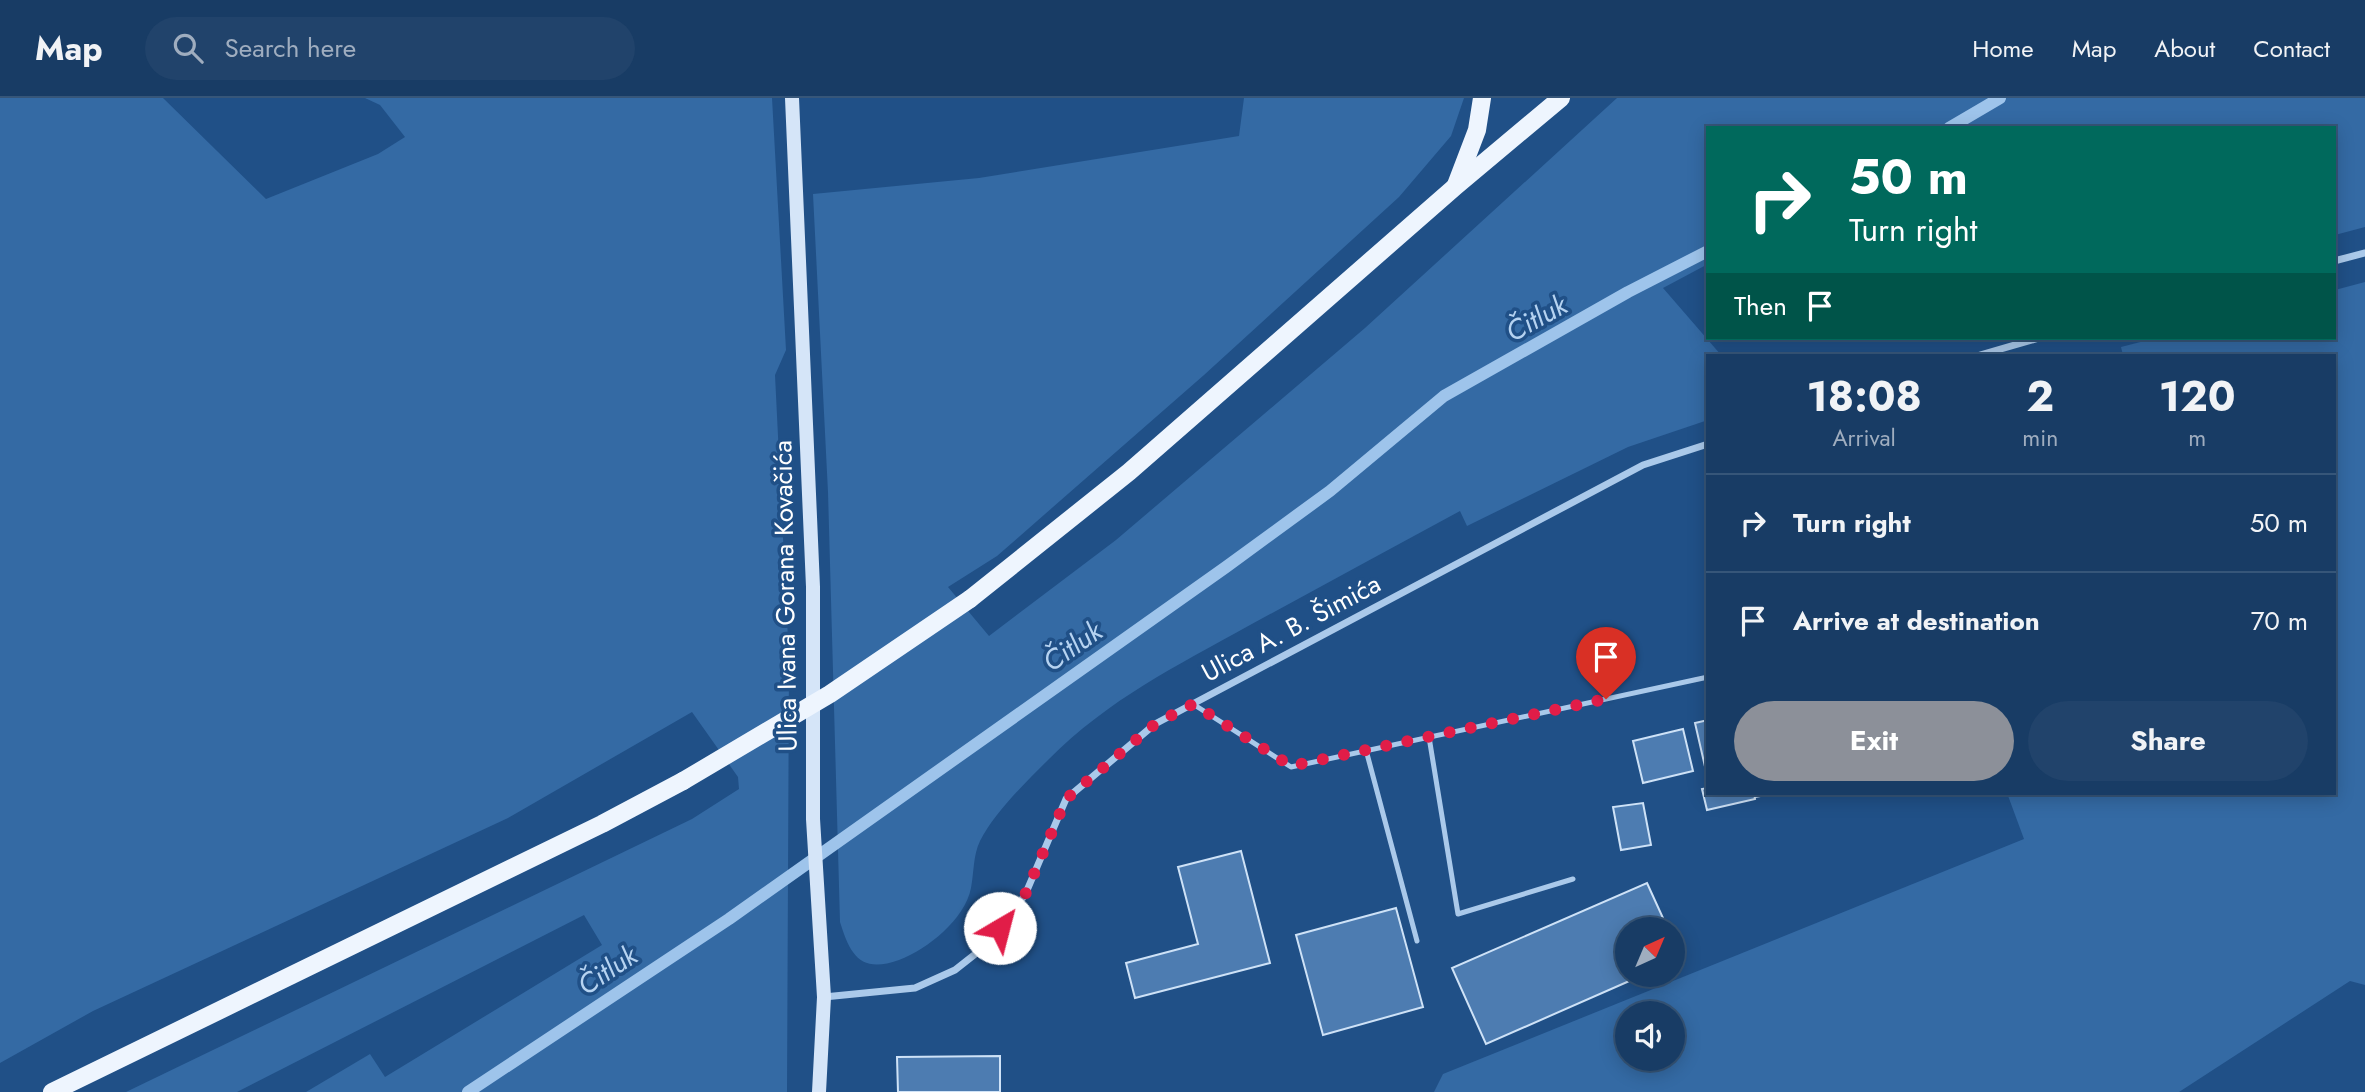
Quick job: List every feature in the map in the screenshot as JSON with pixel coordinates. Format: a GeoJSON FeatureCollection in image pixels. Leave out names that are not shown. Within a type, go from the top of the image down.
{"type":"FeatureCollection","features":[{"type":"Feature","properties":{"kind":"main road"},"geometry":{"type":"LineString","coordinates":[[1456,186],[1477,130],[1482,98]]}},
{"type":"Feature","properties":{"kind":"main road"},"geometry":{"type":"LineString","coordinates":[[52,1092],[602,824],[682,781],[830,694],[970,599],[1140,463],[1456,186],[1561,98]]}},
{"type":"Feature","properties":{"kind":"street","name":"Ulica Ivana Gorana Kovačića"},"geometry":{"type":"LineString","coordinates":[[792,98],[813,587],[813,819],[824,997],[819,1092]]}},
{"type":"Feature","properties":{"kind":"street"},"geometry":{"type":"LineString","coordinates":[[2336,260],[2365,253]]}},
{"type":"Feature","properties":{"kind":"street"},"geometry":{"type":"LineString","coordinates":[[1983,354],[2032,340]]}},
{"type":"Feature","properties":{"kind":"street","name":"Ulica A. B. Šimića"},"geometry":{"type":"LineString","coordinates":[[824,997],[915,988],[955,970],[988,944],[1025,895],[1066,799],[1155,724],[1643,465],[1706,444]]}},
{"type":"Feature","properties":{"kind":"lane"},"geometry":{"type":"LineString","coordinates":[[1193,704],[1291,766],[1706,677]]}},
{"type":"Feature","properties":{"kind":"lane"},"geometry":{"type":"LineString","coordinates":[[1429,737],[1458,914],[1573,879]]}},
{"type":"Feature","properties":{"kind":"lane"},"geometry":{"type":"LineString","coordinates":[[1366,750],[1418,941]]}},
{"type":"Feature","properties":{"kind":"shaded area"},"geometry":{"type":"Polygon","coordinates":[[[0,98],[163,98],[266,199],[378,154],[405,137],[380,105],[365,98],[772,98],[786,350],[775,375],[789,660],[787,1092],[306,1092],[370,1054],[385,1077],[602,945],[584,915],[237,1092],[126,1092],[692,819],[739,789],[738,777],[692,712],[508,818],[93,1011],[0,1063],[0,98]]]}},
{"type":"Feature","properties":{"kind":"shaded area"},"geometry":{"type":"Polygon","coordinates":[[[1244,98],[1464,98],[1451,136],[1399,197],[1204,375],[997,556],[948,587],[989,636],[1116,540],[1365,328],[1617,98],[2365,98],[2365,227],[2336,235],[2336,126],[1706,126],[1706,265],[1663,288],[1720,354],[1706,354],[1706,421],[1628,447],[1467,526],[1460,511],[1169,670],[1119,701],[1071,738],[1030,778],[986,830],[978,846],[967,900],[944,932],[899,960],[886,964],[866,963],[853,952],[840,922],[828,492],[813,194],[979,178],[1239,136],[1244,98]]]}},
{"type":"Feature","properties":{"kind":"shaded area"},"geometry":{"type":"Polygon","coordinates":[[[2365,282],[2365,985],[2350,981],[2179,1092],[1434,1092],[1443,1074],[1615,1004],[1615,1071],[1685,1071],[1685,1001],[1623,1001],[1658,987],[1685,987],[1685,976],[2024,839],[2008,795],[2336,795],[2336,354],[2123,354],[2121,347],[2148,340],[2336,340],[2336,290],[2365,282]]]}},
{"type":"Feature","properties":{"kind":"building"},"geometry":{"type":"Polygon","coordinates":[[[1706,720],[1706,771],[1695,723],[1706,720]]]}},
{"type":"Feature","properties":{"kind":"building"},"geometry":{"type":"Polygon","coordinates":[[[1683,729],[1693,771],[1643,783],[1633,741],[1683,729]]]}},
{"type":"Feature","properties":{"kind":"building"},"geometry":{"type":"Polygon","coordinates":[[[1706,788],[1706,795],[1754,795],[1755,799],[1707,810],[1702,789],[1706,788]]]}},
{"type":"Feature","properties":{"kind":"building"},"geometry":{"type":"Polygon","coordinates":[[[1643,803],[1651,845],[1621,850],[1613,807],[1643,803]]]}},
{"type":"Feature","properties":{"kind":"building"},"geometry":{"type":"Polygon","coordinates":[[[1241,851],[1270,963],[1135,998],[1126,963],[1198,944],[1178,867],[1241,851]]]}},
{"type":"Feature","properties":{"kind":"building"},"geometry":{"type":"Polygon","coordinates":[[[1647,883],[1663,917],[1615,917],[1616,987],[1486,1044],[1452,968],[1647,883]]]}},
{"type":"Feature","properties":{"kind":"building"},"geometry":{"type":"Polygon","coordinates":[[[1396,908],[1423,1007],[1323,1035],[1296,935],[1396,908]]]}},
{"type":"Feature","properties":{"kind":"building"},"geometry":{"type":"Polygon","coordinates":[[[1000,1056],[1000,1092],[898,1092],[897,1057],[1000,1056]]]}},
{"type":"Feature","properties":{"kind":"waterway","name":"Čitluk"},"geometry":{"type":"LineString","coordinates":[[1952,126],[2000,98]]}},
{"type":"Feature","properties":{"kind":"waterway","name":"Čitluk"},"geometry":{"type":"LineString","coordinates":[[468,1092],[729,919],[1226,567],[1330,491],[1444,396],[1628,292],[1706,252]]}},
{"type":"Feature","properties":{"kind":"route"},"geometry":{"type":"LineString","coordinates":[[1000,928],[1025,895],[1066,799],[1155,724],[1193,704],[1291,766],[1606,699]]}}]}
